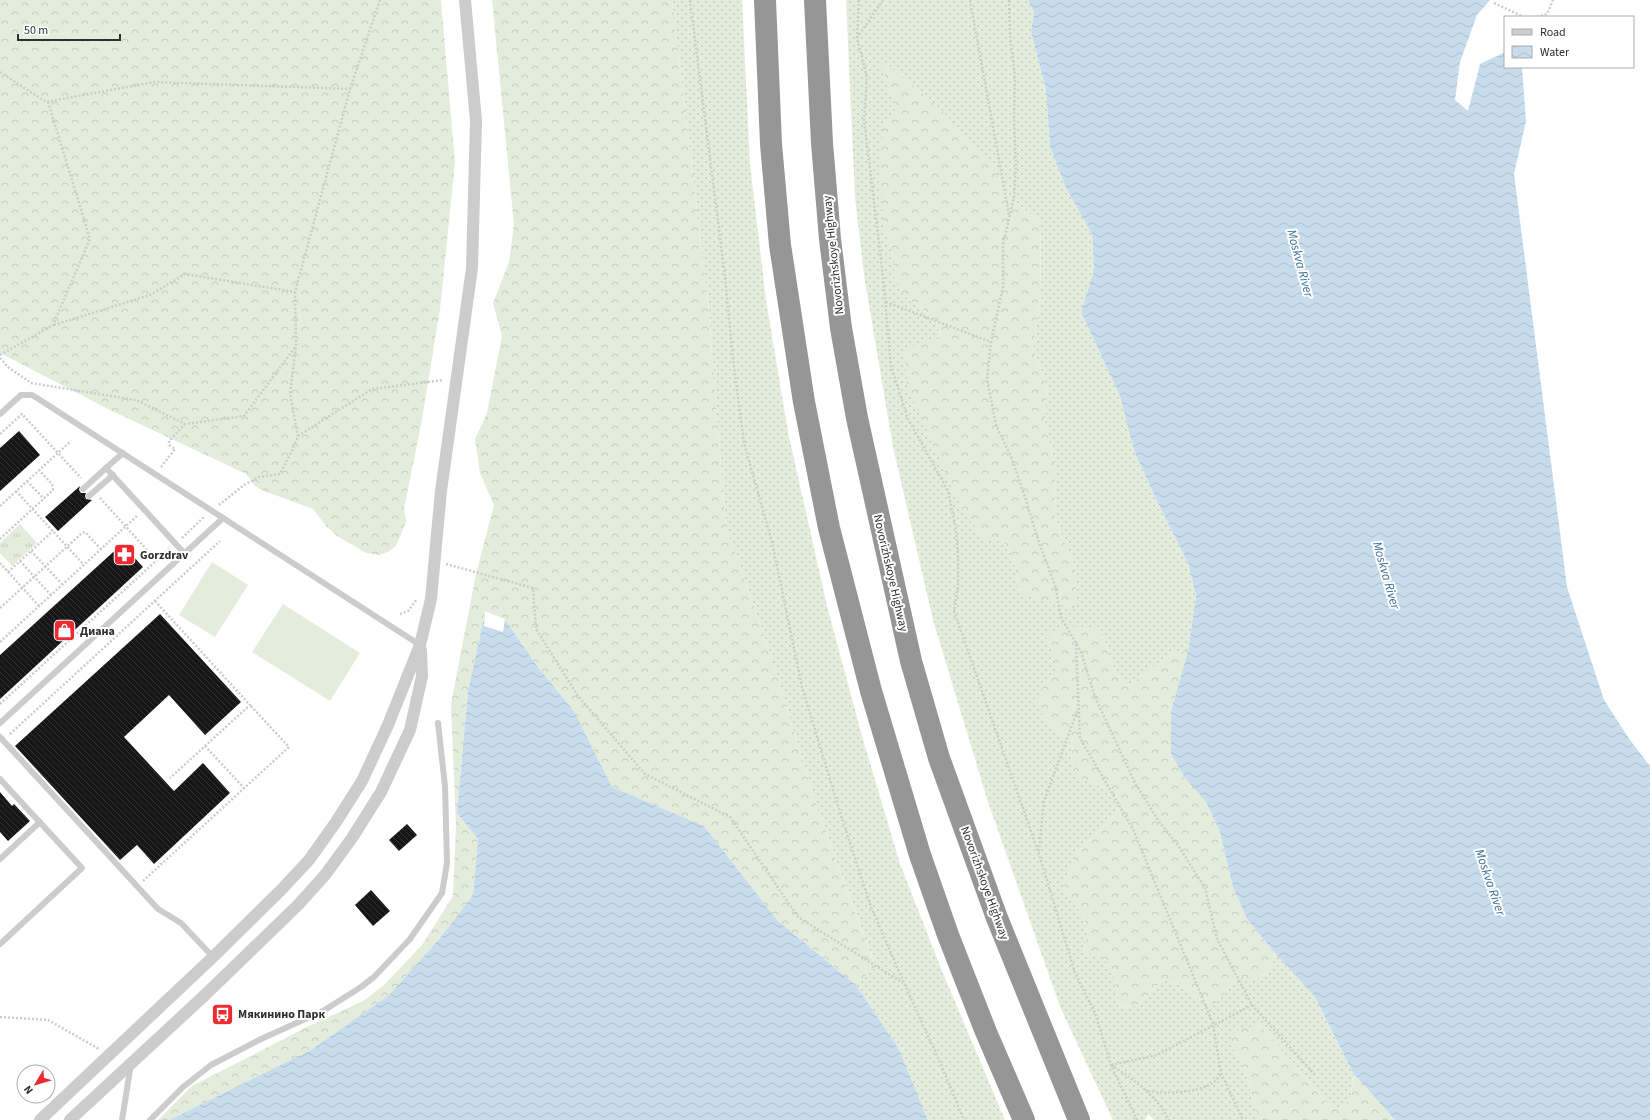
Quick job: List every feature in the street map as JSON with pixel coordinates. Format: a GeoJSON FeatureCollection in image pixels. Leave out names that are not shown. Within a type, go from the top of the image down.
{"type":"FeatureCollection","features":[{"type":"Feature","properties":{"kind":"highway"},"geometry":{"type":"LineString","coordinates":[[765,0],[771,144],[780,245],[804,402],[829,528],[871,690],[920,855],[948,935],[986,1032],[1024,1120]]}},
{"type":"Feature","properties":{"kind":"highway","name":"Novorizhskoye Highway"},"geometry":{"type":"LineString","coordinates":[[816,0],[822,143],[830,239],[841,328],[857,418],[910,653],[939,758],[996,918],[1079,1120]]}},
{"type":"Feature","properties":{"kind":"street"},"geometry":{"type":"LineString","coordinates":[[40,1120],[213,958],[309,860],[336,822],[362,781],[388,725],[420,645],[431,599],[443,475],[472,268],[476,121],[465,0]]}},
{"type":"Feature","properties":{"kind":"street"},"geometry":{"type":"LineString","coordinates":[[70,1120],[205,995],[298,905],[325,875],[352,838],[381,792],[410,730],[422,676],[420,645]]}},
{"type":"Feature","properties":{"kind":"lane"},"geometry":{"type":"LineString","coordinates":[[0,414],[22,395],[32,395],[420,645]]}},
{"type":"Feature","properties":{"kind":"lane"},"geometry":{"type":"LineString","coordinates":[[83,489],[123,453]]}},
{"type":"Feature","properties":{"kind":"lane"},"geometry":{"type":"LineString","coordinates":[[106,468],[185,554]]}},
{"type":"Feature","properties":{"kind":"lane"},"geometry":{"type":"LineString","coordinates":[[89,496],[113,475]]}},
{"type":"Feature","properties":{"kind":"lane"},"geometry":{"type":"LineString","coordinates":[[0,723],[223,518]]}},
{"type":"Feature","properties":{"kind":"lane"},"geometry":{"type":"LineString","coordinates":[[150,1120],[183,1087],[211,1065],[261,1039],[323,1011],[374,977],[410,938],[442,893],[447,863],[445,786],[438,723]]}},
{"type":"Feature","properties":{"kind":"lane"},"geometry":{"type":"LineString","coordinates":[[1,739],[158,909],[181,923],[213,958]]}},
{"type":"Feature","properties":{"kind":"lane"},"geometry":{"type":"LineString","coordinates":[[0,779],[82,868],[0,944]]}},
{"type":"Feature","properties":{"kind":"lane"},"geometry":{"type":"LineString","coordinates":[[0,860],[40,822]]}},
{"type":"Feature","properties":{"kind":"lane"},"geometry":{"type":"LineString","coordinates":[[122,1120],[132,1063]]}},
{"type":"Feature","properties":{"kind":"path"},"geometry":{"type":"LineString","coordinates":[[0,704],[211,510],[244,485],[259,477],[280,474],[292,452],[298,437],[290,394],[296,346],[295,292],[350,89],[380,0]]}},
{"type":"Feature","properties":{"kind":"path"},"geometry":{"type":"LineString","coordinates":[[690,0],[744,443],[772,542],[802,687],[839,809],[871,907],[964,1120]]}},
{"type":"Feature","properties":{"kind":"path"},"geometry":{"type":"LineString","coordinates":[[858,0],[857,38],[867,77],[864,120],[886,302],[891,366],[908,419],[948,491],[956,530],[958,559],[958,586],[954,611],[1039,854],[1075,973],[1095,1013],[1111,1064],[1137,1120]]}},
{"type":"Feature","properties":{"kind":"path"},"geometry":{"type":"LineString","coordinates":[[857,38],[882,0]]}},
{"type":"Feature","properties":{"kind":"path"},"geometry":{"type":"LineString","coordinates":[[970,0],[1009,218]]}},
{"type":"Feature","properties":{"kind":"path"},"geometry":{"type":"LineString","coordinates":[[1009,0],[1010,35],[1015,77],[1014,118],[1016,166],[1014,197],[1003,245],[1003,287],[991,342],[987,378],[996,425],[1012,459],[1038,540],[1055,585],[1061,617],[1082,652],[1096,697],[1134,781],[1158,820],[1179,847],[1205,888],[1217,939],[1252,1005],[1316,1076]]}},
{"type":"Feature","properties":{"kind":"path"},"geometry":{"type":"LineString","coordinates":[[1541,16],[1547,14],[1553,0]]}},
{"type":"Feature","properties":{"kind":"path"},"geometry":{"type":"LineString","coordinates":[[1494,3],[1522,16]]}},
{"type":"Feature","properties":{"kind":"path"},"geometry":{"type":"LineString","coordinates":[[0,72],[46,102],[154,82],[350,89]]}},
{"type":"Feature","properties":{"kind":"path"},"geometry":{"type":"LineString","coordinates":[[48,102],[90,239],[53,325]]}},
{"type":"Feature","properties":{"kind":"path"},"geometry":{"type":"LineString","coordinates":[[0,355],[53,325],[150,295],[185,274],[295,292]]}},
{"type":"Feature","properties":{"kind":"path"},"geometry":{"type":"LineString","coordinates":[[886,302],[991,342]]}},
{"type":"Feature","properties":{"kind":"path"},"geometry":{"type":"LineString","coordinates":[[0,358],[8,367],[31,383],[136,400],[185,424],[244,416],[296,346]]}},
{"type":"Feature","properties":{"kind":"path"},"geometry":{"type":"LineString","coordinates":[[298,437],[372,389],[443,380]]}},
{"type":"Feature","properties":{"kind":"path"},"geometry":{"type":"LineString","coordinates":[[0,434],[22,414]]}},
{"type":"Feature","properties":{"kind":"path"},"geometry":{"type":"LineString","coordinates":[[155,474],[175,449],[169,445],[169,441],[185,424]]}},
{"type":"Feature","properties":{"kind":"path"},"geometry":{"type":"LineString","coordinates":[[0,506],[71,441]]}},
{"type":"Feature","properties":{"kind":"path"},"geometry":{"type":"LineString","coordinates":[[0,540],[52,492],[54,488],[39,470]]}},
{"type":"Feature","properties":{"kind":"path"},"geometry":{"type":"LineString","coordinates":[[27,480],[44,499]]}},
{"type":"Feature","properties":{"kind":"path"},"geometry":{"type":"LineString","coordinates":[[16,491],[84,565]]}},
{"type":"Feature","properties":{"kind":"path"},"geometry":{"type":"LineString","coordinates":[[0,642],[144,509]]}},
{"type":"Feature","properties":{"kind":"path"},"geometry":{"type":"LineString","coordinates":[[8,572],[53,531]]}},
{"type":"Feature","properties":{"kind":"path"},"geometry":{"type":"LineString","coordinates":[[0,608],[84,532],[101,549]]}},
{"type":"Feature","properties":{"kind":"path"},"geometry":{"type":"LineString","coordinates":[[1,739],[220,541]]}},
{"type":"Feature","properties":{"kind":"path"},"geometry":{"type":"LineString","coordinates":[[32,551],[62,584]]}},
{"type":"Feature","properties":{"kind":"path"},"geometry":{"type":"LineString","coordinates":[[20,561],[51,595]]}},
{"type":"Feature","properties":{"kind":"path"},"geometry":{"type":"LineString","coordinates":[[434,561],[532,588],[536,629],[578,696],[645,774],[730,817],[798,917],[904,983]]}},
{"type":"Feature","properties":{"kind":"path"},"geometry":{"type":"LineString","coordinates":[[0,563],[39,606]]}},
{"type":"Feature","properties":{"kind":"path"},"geometry":{"type":"LineString","coordinates":[[400,614],[408,611],[416,601],[417,596]]}},
{"type":"Feature","properties":{"kind":"path"},"geometry":{"type":"LineString","coordinates":[[137,886],[289,747],[155,601]]}},
{"type":"Feature","properties":{"kind":"path"},"geometry":{"type":"LineString","coordinates":[[1076,642],[1080,738],[1133,829],[1213,1024],[1221,1073],[1243,1120]]}},
{"type":"Feature","properties":{"kind":"path"},"geometry":{"type":"LineString","coordinates":[[170,778],[250,705]]}},
{"type":"Feature","properties":{"kind":"path"},"geometry":{"type":"LineString","coordinates":[[1039,854],[1044,801],[1079,706]]}},
{"type":"Feature","properties":{"kind":"path"},"geometry":{"type":"LineString","coordinates":[[205,746],[244,788]]}},
{"type":"Feature","properties":{"kind":"path"},"geometry":{"type":"LineString","coordinates":[[1111,1064],[1157,1055],[1213,1024],[1252,1005]]}},
{"type":"Feature","properties":{"kind":"path"},"geometry":{"type":"LineString","coordinates":[[0,1017],[48,1020],[102,1050]]}},
{"type":"Feature","properties":{"kind":"path"},"geometry":{"type":"LineString","coordinates":[[1111,1064],[1138,1082],[1148,1091],[1163,1108],[1169,1120]]}},
{"type":"Feature","properties":{"kind":"path"},"geometry":{"type":"LineString","coordinates":[[1148,1091],[1162,1093],[1192,1090],[1213,1083],[1221,1073]]}},
{"type":"Feature","properties":{"kind":"green space"},"geometry":{"type":"Polygon","coordinates":[[[0,0],[441,0],[455,163],[440,309],[421,425],[404,508],[406,522],[396,546],[388,552],[379,555],[366,553],[337,536],[327,527],[313,509],[264,491],[255,486],[246,474],[110,410],[0,353],[0,0]]]}},
{"type":"Feature","properties":{"kind":"green space"},"geometry":{"type":"Polygon","coordinates":[[[492,0],[672,0],[708,302],[726,527],[766,641],[818,810],[875,966],[856,985],[778,921],[704,826],[612,787],[574,711],[537,666],[506,622],[485,613],[468,691],[457,813],[478,839],[473,895],[440,938],[389,995],[311,1050],[169,1120],[158,1120],[192,1086],[307,1027],[363,1001],[383,986],[422,945],[453,896],[456,825],[451,704],[476,574],[494,505],[480,473],[475,439],[487,413],[502,336],[493,303],[509,262],[514,225],[492,0]]]}},
{"type":"Feature","properties":{"kind":"green space"},"geometry":{"type":"Polygon","coordinates":[[[672,0],[742,0],[750,164],[766,300],[788,432],[827,606],[862,736],[900,864],[942,971],[1005,1120],[928,1120],[899,1049],[856,985],[875,965],[818,810],[766,641],[726,527],[708,302],[672,0]]]}},
{"type":"Feature","properties":{"kind":"green space"},"geometry":{"type":"Polygon","coordinates":[[[846,0],[1028,0],[1034,12],[1031,32],[1046,90],[1050,147],[1066,188],[1092,234],[1094,270],[1081,312],[1120,396],[1134,451],[1188,563],[1196,595],[1188,651],[1174,652],[1127,686],[1115,673],[1100,627],[1046,636],[1060,672],[1045,683],[1044,719],[1073,744],[1071,762],[1080,778],[1116,793],[1119,811],[1078,852],[1062,886],[1084,917],[1088,935],[1083,953],[1102,956],[1113,971],[1120,1008],[1138,1005],[1163,980],[1182,985],[1195,997],[1214,1005],[1238,977],[1257,979],[1271,969],[1275,953],[1315,997],[1353,1073],[1351,1100],[1340,1108],[1328,1104],[1259,1024],[1231,1044],[1245,1069],[1255,1109],[1262,1120],[1154,1120],[1148,1114],[1145,1120],[1113,1120],[1061,1009],[988,802],[933,620],[893,447],[864,275],[855,197],[846,0]],[[895,111],[883,124],[883,221],[894,258],[894,277],[903,295],[935,318],[1002,539],[1013,556],[1020,594],[1077,573],[1055,518],[1054,461],[1045,424],[1047,386],[1033,349],[1041,294],[1040,222],[1010,198],[992,166],[895,111]]]}},
{"type":"Feature","properties":{"kind":"green space"},"geometry":{"type":"Polygon","coordinates":[[[879,57],[944,112],[992,166],[1010,198],[1040,222],[1041,294],[1033,349],[1047,386],[1045,424],[1054,461],[1055,518],[1077,573],[1075,609],[1020,594],[1013,556],[1002,539],[984,539],[962,509],[907,386],[905,349],[941,336],[935,318],[903,295],[894,277],[894,258],[883,221],[880,163],[883,124],[895,111],[879,57]]]}},
{"type":"Feature","properties":{"kind":"green space"},"geometry":{"type":"Polygon","coordinates":[[[20,524],[37,543],[12,566],[0,553],[0,543],[20,524]]]}},
{"type":"Feature","properties":{"kind":"green space"},"geometry":{"type":"Polygon","coordinates":[[[212,562],[248,585],[215,637],[179,615],[212,562]]]}},
{"type":"Feature","properties":{"kind":"green space"},"geometry":{"type":"Polygon","coordinates":[[[283,604],[360,653],[330,701],[252,652],[283,604]]]}},
{"type":"Feature","properties":{"kind":"green space"},"geometry":{"type":"Polygon","coordinates":[[[1062,626],[1100,627],[1115,673],[1127,686],[1174,652],[1188,651],[1171,711],[1185,778],[1206,802],[1220,832],[1233,887],[1247,919],[1275,953],[1271,969],[1257,979],[1238,977],[1214,1005],[1195,997],[1182,985],[1163,980],[1138,1005],[1120,1008],[1113,971],[1102,956],[1083,953],[1088,935],[1084,917],[1062,886],[1078,852],[1119,811],[1116,793],[1080,778],[1071,762],[1073,744],[1044,719],[1037,700],[1045,683],[1059,671],[1046,636],[1062,626]]]}},
{"type":"Feature","properties":{"kind":"green space"},"geometry":{"type":"Polygon","coordinates":[[[1259,1024],[1328,1104],[1340,1108],[1351,1100],[1353,1073],[1395,1120],[1262,1120],[1255,1109],[1245,1069],[1231,1044],[1234,1031],[1259,1024]]]}},
{"type":"Feature","properties":{"kind":"water","name":"Moskva River"},"geometry":{"type":"Polygon","coordinates":[[[1028,0],[1490,0],[1477,15],[1460,62],[1455,100],[1468,111],[1480,64],[1504,52],[1504,68],[1522,68],[1526,121],[1514,174],[1567,587],[1604,700],[1630,740],[1650,766],[1650,1120],[1395,1120],[1353,1073],[1315,997],[1275,953],[1247,919],[1233,887],[1220,832],[1206,802],[1185,778],[1171,754],[1171,711],[1188,651],[1196,595],[1188,563],[1134,451],[1120,396],[1081,312],[1094,270],[1092,234],[1066,188],[1050,147],[1046,90],[1031,32],[1034,12],[1028,0]]]}},
{"type":"Feature","properties":{"kind":"water"},"geometry":{"type":"Polygon","coordinates":[[[485,613],[506,621],[537,666],[574,711],[612,787],[704,826],[778,921],[856,985],[899,1049],[928,1120],[169,1120],[311,1050],[389,995],[440,938],[473,895],[478,839],[457,813],[468,691],[485,613]]]}},
{"type":"Feature","properties":{"kind":"pier"},"geometry":{"type":"Polygon","coordinates":[[[485,611],[505,619],[503,632],[484,626],[485,611]]]}},
{"type":"Feature","properties":{"kind":"building"},"geometry":{"type":"Polygon","coordinates":[[[19,431],[40,455],[0,491],[0,448],[19,431]]]}},
{"type":"Feature","properties":{"kind":"building"},"geometry":{"type":"Polygon","coordinates":[[[80,486],[79,490],[81,493],[86,493],[86,499],[92,500],[58,531],[45,517],[80,486]]]}},
{"type":"Feature","properties":{"kind":"building"},"geometry":{"type":"Polygon","coordinates":[[[122,544],[143,567],[0,699],[0,655],[122,544]]]}},
{"type":"Feature","properties":{"kind":"building"},"geometry":{"type":"Polygon","coordinates":[[[160,614],[241,702],[205,735],[169,695],[124,737],[174,791],[203,763],[230,793],[154,864],[137,845],[120,860],[15,746],[160,614]]]}},
{"type":"Feature","properties":{"kind":"building"},"geometry":{"type":"Polygon","coordinates":[[[0,792],[12,806],[14,804],[30,821],[8,841],[0,832],[0,792]]]}},
{"type":"Feature","properties":{"kind":"building"},"geometry":{"type":"Polygon","coordinates":[[[407,824],[417,835],[399,851],[389,840],[407,824]]]}},
{"type":"Feature","properties":{"kind":"building"},"geometry":{"type":"Polygon","coordinates":[[[371,890],[390,911],[373,926],[355,905],[371,890]]]}},
{"type":"Feature","properties":{"kind":"place","name":"Gorzdrav"},"geometry":{"type":"Point","coordinates":[124,555]}},
{"type":"Feature","properties":{"kind":"place","name":"Диана"},"geometry":{"type":"Point","coordinates":[65,631]}},
{"type":"Feature","properties":{"kind":"place","name":"Мякинино Парк"},"geometry":{"type":"Point","coordinates":[222,1014]}}]}
